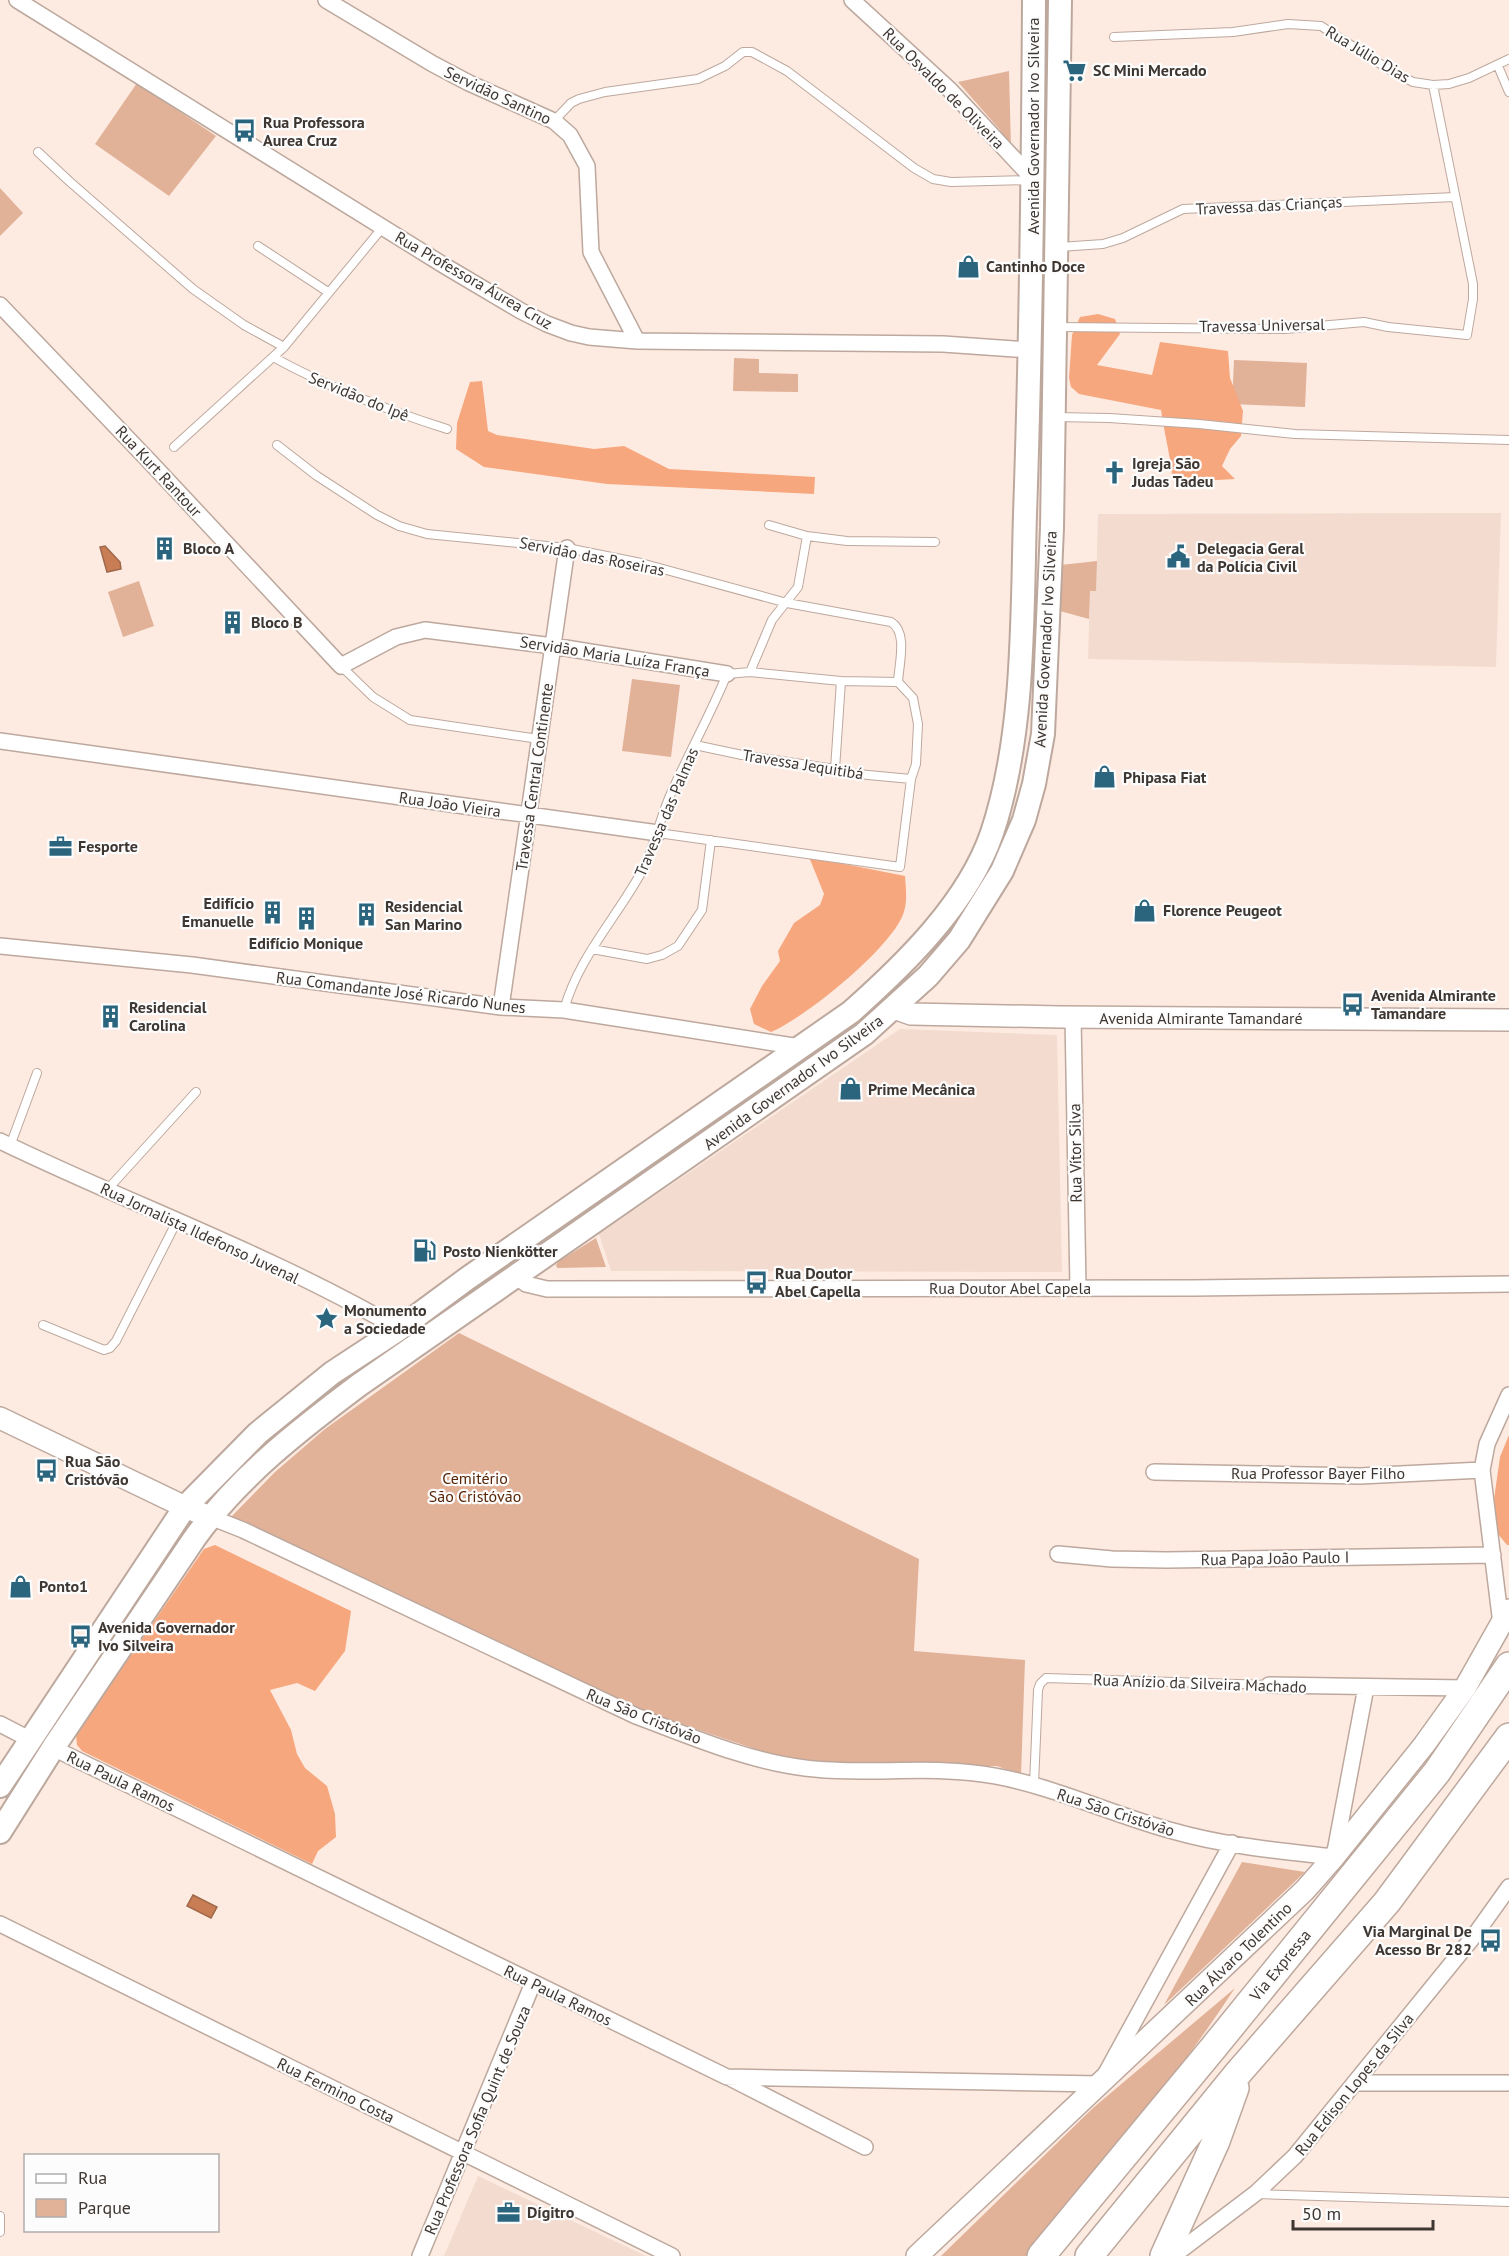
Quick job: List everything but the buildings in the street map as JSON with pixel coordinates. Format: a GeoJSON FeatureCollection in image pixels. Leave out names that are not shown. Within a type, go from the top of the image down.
{"type":"FeatureCollection","features":[{"type":"Feature","properties":{"kind":"highway","name":"Via Expressa"},"geometry":{"type":"LineString","coordinates":[[1041,2256],[1437,1772],[1509,1666]]}},
{"type":"Feature","properties":{"kind":"highway"},"geometry":{"type":"LineString","coordinates":[[1089,2256],[1239,2072],[1387,1902],[1509,1737]]}},
{"type":"Feature","properties":{"kind":"highway"},"geometry":{"type":"LineString","coordinates":[[1164,2256],[1216,2141],[1239,2072]]}},
{"type":"Feature","properties":{"kind":"main road","name":"Avenida Governador Ivo Silveira"},"geometry":{"type":"LineString","coordinates":[[0,1786],[152,1553],[185,1507],[241,1449],[332,1373],[399,1329],[501,1255],[851,1012],[895,973],[929,933],[967,882],[985,848],[999,807],[1015,729],[1020,654],[1030,350],[1034,0]]}},
{"type":"Feature","properties":{"kind":"main road","name":"Avenida Governador Ivo Silveira"},"geometry":{"type":"LineString","coordinates":[[0,1832],[53,1748],[210,1517],[259,1466],[325,1411],[515,1276],[836,1056],[894,1008],[928,976],[959,940],[1002,871],[1024,820],[1034,784],[1043,734],[1054,417],[1060,0]]}},
{"type":"Feature","properties":{"kind":"main road"},"geometry":{"type":"LineString","coordinates":[[1020,654],[1047,654]]}},
{"type":"Feature","properties":{"kind":"main road","name":"Avenida Almirante Tamandaré"},"geometry":{"type":"LineString","coordinates":[[894,1008],[911,1014],[1509,1020]]}},
{"type":"Feature","properties":{"kind":"main road"},"geometry":{"type":"LineString","coordinates":[[501,1255],[515,1276]]}},
{"type":"Feature","properties":{"kind":"main road","name":"Rua São Cristóvão"},"geometry":{"type":"LineString","coordinates":[[0,1418],[210,1517]]}},
{"type":"Feature","properties":{"kind":"main road"},"geometry":{"type":"LineString","coordinates":[[152,1553],[160,1551],[168,1554],[175,1568]]}},
{"type":"Feature","properties":{"kind":"main road","name":"Rua Álvaro Tolentino"},"geometry":{"type":"LineString","coordinates":[[917,2256],[1305,1890],[1335,1857],[1424,1745],[1464,1688],[1505,1617]]}},
{"type":"Feature","properties":{"kind":"street","name":"Rua Professora Áurea Cruz"},"geometry":{"type":"LineString","coordinates":[[17,0],[445,266],[546,324],[589,337],[637,341],[943,344],[1030,350]]}},
{"type":"Feature","properties":{"kind":"street","name":"Servidão Santino"},"geometry":{"type":"LineString","coordinates":[[326,0],[468,83],[560,124],[575,142],[586,166],[591,252],[637,341]]}},
{"type":"Feature","properties":{"kind":"street","name":"Rua Osvaldo de Oliveira"},"geometry":{"type":"LineString","coordinates":[[852,0],[950,90],[1033,180]]}},
{"type":"Feature","properties":{"kind":"street","name":"Rua Kurt Rantour"},"geometry":{"type":"LineString","coordinates":[[0,305],[340,666]]}},
{"type":"Feature","properties":{"kind":"street","name":"Travessa Central Continente"},"geometry":{"type":"LineString","coordinates":[[501,1007],[567,548]]}},
{"type":"Feature","properties":{"kind":"street","name":"Servidão Maria Luíza França"},"geometry":{"type":"LineString","coordinates":[[340,666],[396,637],[425,630],[553,646],[728,674]]}},
{"type":"Feature","properties":{"kind":"street","name":"Rua João Vieira"},"geometry":{"type":"LineString","coordinates":[[0,741],[658,833]]}},
{"type":"Feature","properties":{"kind":"street","name":"Rua Comandante José Ricardo Nunes"},"geometry":{"type":"LineString","coordinates":[[0,946],[192,965],[501,1007],[564,1010],[800,1047]]}},
{"type":"Feature","properties":{"kind":"street","name":"Rua Vítor Silva"},"geometry":{"type":"LineString","coordinates":[[1073,1017],[1078,1288]]}},
{"type":"Feature","properties":{"kind":"street","name":"Rua Jornalista Ildefonso Juvenal"},"geometry":{"type":"LineString","coordinates":[[5,1143],[352,1303],[399,1329]]}},
{"type":"Feature","properties":{"kind":"street","name":"Rua Doutor Abel Capela"},"geometry":{"type":"LineString","coordinates":[[515,1276],[526,1284],[547,1289],[1509,1284]]}},
{"type":"Feature","properties":{"kind":"street"},"geometry":{"type":"LineString","coordinates":[[1505,1617],[1493,1555],[1482,1470],[1487,1443],[1509,1395]]}},
{"type":"Feature","properties":{"kind":"street","name":"Rua Professor Bayer Filho"},"geometry":{"type":"LineString","coordinates":[[1154,1472],[1360,1476],[1482,1470]]}},
{"type":"Feature","properties":{"kind":"street","name":"Rua São Cristóvão"},"geometry":{"type":"LineString","coordinates":[[210,1517],[243,1530],[636,1716],[762,1759],[803,1768],[836,1771],[910,1769],[992,1775],[1034,1785],[1112,1813],[1175,1832],[1232,1843],[1335,1857]]}},
{"type":"Feature","properties":{"kind":"street","name":"Rua Papa João Paulo I"},"geometry":{"type":"LineString","coordinates":[[1058,1554],[1112,1559],[1166,1560],[1493,1555]]}},
{"type":"Feature","properties":{"kind":"street","name":"Rua Anízio da Silveira Machado"},"geometry":{"type":"LineString","coordinates":[[1269,1685],[1464,1688]]}},
{"type":"Feature","properties":{"kind":"street"},"geometry":{"type":"LineString","coordinates":[[1335,1857],[1366,1687]]}},
{"type":"Feature","properties":{"kind":"street"},"geometry":{"type":"LineString","coordinates":[[0,1724],[31,1740]]}},
{"type":"Feature","properties":{"kind":"street","name":"Rua Paula Ramos"},"geometry":{"type":"LineString","coordinates":[[53,1748],[727,2077],[1100,2084]]}},
{"type":"Feature","properties":{"kind":"street"},"geometry":{"type":"LineString","coordinates":[[1100,2084],[1232,1843]]}},
{"type":"Feature","properties":{"kind":"street","name":"Rua Edison Lopes da Silva"},"geometry":{"type":"LineString","coordinates":[[1173,2256],[1256,2193],[1301,2150],[1474,1936],[1509,1887]]}},
{"type":"Feature","properties":{"kind":"street","name":"Rua Fermino Costa"},"geometry":{"type":"LineString","coordinates":[[0,1924],[672,2256]]}},
{"type":"Feature","properties":{"kind":"street","name":"Rua Professora Sofia Quint de Souza"},"geometry":{"type":"LineString","coordinates":[[420,2256],[533,1983]]}},
{"type":"Feature","properties":{"kind":"street"},"geometry":{"type":"LineString","coordinates":[[727,2077],[865,2147]]}},
{"type":"Feature","properties":{"kind":"street"},"geometry":{"type":"LineString","coordinates":[[1354,2083],[1509,2083]]}},
{"type":"Feature","properties":{"kind":"lane","name":"Rua Júlio Dias"},"geometry":{"type":"LineString","coordinates":[[1114,37],[1233,32],[1288,24],[1321,26],[1393,72],[1413,81],[1433,85],[1449,84],[1469,78],[1509,59]]}},
{"type":"Feature","properties":{"kind":"lane"},"geometry":{"type":"LineString","coordinates":[[554,121],[571,103],[579,99],[605,92],[698,80],[726,66],[743,52],[752,52],[787,71],[914,168],[933,179],[961,182],[1033,180]]}},
{"type":"Feature","properties":{"kind":"lane"},"geometry":{"type":"LineString","coordinates":[[1498,66],[1509,92]]}},
{"type":"Feature","properties":{"kind":"lane"},"geometry":{"type":"LineString","coordinates":[[1433,85],[1455,197]]}},
{"type":"Feature","properties":{"kind":"lane"},"geometry":{"type":"LineString","coordinates":[[38,152],[193,289],[244,325],[284,347]]}},
{"type":"Feature","properties":{"kind":"lane","name":"Travessa das Crianças"},"geometry":{"type":"LineString","coordinates":[[1055,247],[1103,244],[1123,238],[1184,209],[1455,197]]}},
{"type":"Feature","properties":{"kind":"lane","name":"Travessa Universal"},"geometry":{"type":"LineString","coordinates":[[1055,327],[1285,328],[1364,322],[1388,327],[1467,335],[1473,284],[1455,197]]}},
{"type":"Feature","properties":{"kind":"lane"},"geometry":{"type":"LineString","coordinates":[[174,447],[284,347],[383,227]]}},
{"type":"Feature","properties":{"kind":"lane"},"geometry":{"type":"LineString","coordinates":[[258,246],[328,291]]}},
{"type":"Feature","properties":{"kind":"lane","name":"Servidão do Ipê"},"geometry":{"type":"LineString","coordinates":[[273,357],[348,394],[396,413],[447,429]]}},
{"type":"Feature","properties":{"kind":"lane"},"geometry":{"type":"LineString","coordinates":[[1054,417],[1198,424],[1295,435],[1509,440]]}},
{"type":"Feature","properties":{"kind":"lane","name":"Servidão das Roseiras"},"geometry":{"type":"LineString","coordinates":[[277,445],[343,493],[399,526],[428,534],[567,548],[641,563],[787,603],[891,622],[901,633],[898,681]]}},
{"type":"Feature","properties":{"kind":"lane"},"geometry":{"type":"LineString","coordinates":[[769,525],[807,536],[847,541],[935,542]]}},
{"type":"Feature","properties":{"kind":"lane"},"geometry":{"type":"LineString","coordinates":[[750,672],[772,620],[798,587],[807,536]]}},
{"type":"Feature","properties":{"kind":"lane"},"geometry":{"type":"LineString","coordinates":[[340,666],[373,697],[410,720],[539,739]]}},
{"type":"Feature","properties":{"kind":"lane","name":"Servidão Maria Luíza França"},"geometry":{"type":"LineString","coordinates":[[728,674],[750,672],[841,681],[898,681]]}},
{"type":"Feature","properties":{"kind":"lane","name":"Travessa das Palmas"},"geometry":{"type":"LineString","coordinates":[[564,1010],[578,975],[634,886],[650,855],[658,833],[660,819],[670,795],[728,674]]}},
{"type":"Feature","properties":{"kind":"lane"},"geometry":{"type":"LineString","coordinates":[[835,769],[841,681]]}},
{"type":"Feature","properties":{"kind":"lane"},"geometry":{"type":"LineString","coordinates":[[898,681],[913,698],[917,717],[916,764],[911,779]]}},
{"type":"Feature","properties":{"kind":"lane","name":"Travessa Jequitibá"},"geometry":{"type":"LineString","coordinates":[[695,745],[848,772],[911,779]]}},
{"type":"Feature","properties":{"kind":"lane","name":"Rua João Vieira"},"geometry":{"type":"LineString","coordinates":[[658,833],[900,867],[911,779]]}},
{"type":"Feature","properties":{"kind":"lane"},"geometry":{"type":"LineString","coordinates":[[592,950],[647,958],[662,956],[678,946],[702,910],[711,840]]}},
{"type":"Feature","properties":{"kind":"lane"},"geometry":{"type":"LineString","coordinates":[[5,1143],[37,1073]]}},
{"type":"Feature","properties":{"kind":"lane"},"geometry":{"type":"LineString","coordinates":[[106,1190],[196,1092]]}},
{"type":"Feature","properties":{"kind":"lane"},"geometry":{"type":"LineString","coordinates":[[43,1325],[104,1350],[110,1348],[117,1341],[177,1221]]}},
{"type":"Feature","properties":{"kind":"lane","name":"Rua Anízio da Silveira Machado"},"geometry":{"type":"LineString","coordinates":[[1034,1785],[1038,1690],[1046,1678],[1269,1685]]}},
{"type":"Feature","properties":{"kind":"lane"},"geometry":{"type":"LineString","coordinates":[[1256,2193],[1509,2202]]}},
{"type":"Feature","properties":{"kind":"lane"},"geometry":{"type":"LineString","coordinates":[[0,2216],[0,2232]]}},
{"type":"Feature","properties":{"kind":"shaded area"},"geometry":{"type":"Polygon","coordinates":[[[1098,314],[1115,319],[1120,334],[1097,365],[1152,375],[1160,342],[1228,351],[1230,378],[1243,411],[1241,436],[1230,449],[1222,466],[1235,479],[1200,481],[1172,476],[1161,410],[1079,394],[1071,387],[1069,378],[1072,335],[1080,317],[1098,314]]]}},
{"type":"Feature","properties":{"kind":"shaded area"},"geometry":{"type":"Polygon","coordinates":[[[482,381],[488,431],[497,435],[594,449],[624,446],[669,469],[815,477],[814,494],[607,484],[484,467],[456,449],[457,423],[470,382],[482,381]]]}},
{"type":"Feature","properties":{"kind":"shaded area"},"geometry":{"type":"Polygon","coordinates":[[[1501,513],[1496,667],[1088,659],[1090,591],[1096,590],[1098,514],[1501,513]]]}},
{"type":"Feature","properties":{"kind":"shaded area"},"geometry":{"type":"Polygon","coordinates":[[[105,546],[120,562],[121,569],[107,572],[100,547],[105,546]]]}},
{"type":"Feature","properties":{"kind":"shaded area"},"geometry":{"type":"Polygon","coordinates":[[[809,857],[905,876],[905,907],[893,931],[863,965],[804,1013],[771,1032],[754,1024],[750,1009],[762,986],[780,961],[778,951],[794,923],[820,905],[824,894],[809,857]]]}},
{"type":"Feature","properties":{"kind":"shaded area"},"geometry":{"type":"Polygon","coordinates":[[[900,1029],[1057,1035],[1062,1272],[611,1271],[599,1234],[900,1029]]]}},
{"type":"Feature","properties":{"kind":"shaded area"},"geometry":{"type":"Polygon","coordinates":[[[1509,1435],[1509,1545],[1507,1545],[1498,1534],[1494,1499],[1500,1457],[1509,1435]]]}},
{"type":"Feature","properties":{"kind":"shaded area"},"geometry":{"type":"Polygon","coordinates":[[[215,1545],[351,1611],[345,1651],[315,1691],[297,1683],[270,1690],[291,1730],[297,1754],[305,1768],[327,1786],[335,1814],[336,1837],[318,1851],[312,1864],[82,1751],[77,1745],[76,1735],[204,1549],[215,1545]]]}},
{"type":"Feature","properties":{"kind":"shaded area"},"geometry":{"type":"Polygon","coordinates":[[[193,1895],[217,1907],[211,1918],[187,1906],[193,1895]]]}},
{"type":"Feature","properties":{"kind":"shaded area","name":"Dígitro"},"geometry":{"type":"Polygon","coordinates":[[[478,2176],[646,2256],[444,2256],[478,2176]]]}},
{"type":"Feature","properties":{"kind":"green space"},"geometry":{"type":"Polygon","coordinates":[[[1009,71],[1011,149],[1000,130],[958,82],[1009,71]]]}},
{"type":"Feature","properties":{"kind":"green space"},"geometry":{"type":"Polygon","coordinates":[[[137,83],[216,136],[169,196],[95,144],[137,83]]]}},
{"type":"Feature","properties":{"kind":"green space"},"geometry":{"type":"Polygon","coordinates":[[[0,188],[23,213],[0,236],[0,188]]]}},
{"type":"Feature","properties":{"kind":"green space"},"geometry":{"type":"Polygon","coordinates":[[[734,358],[759,359],[759,373],[798,374],[798,392],[733,391],[734,358]]]}},
{"type":"Feature","properties":{"kind":"green space"},"geometry":{"type":"Polygon","coordinates":[[[1234,360],[1307,363],[1305,407],[1232,404],[1234,360]]]}},
{"type":"Feature","properties":{"kind":"green space"},"geometry":{"type":"Polygon","coordinates":[[[1097,561],[1096,591],[1090,591],[1089,619],[1060,611],[1061,565],[1097,561]]]}},
{"type":"Feature","properties":{"kind":"green space"},"geometry":{"type":"Polygon","coordinates":[[[139,581],[154,626],[123,637],[108,592],[139,581]]]}},
{"type":"Feature","properties":{"kind":"green space"},"geometry":{"type":"Polygon","coordinates":[[[632,679],[680,685],[671,757],[622,751],[632,679]]]}},
{"type":"Feature","properties":{"kind":"green space"},"geometry":{"type":"Polygon","coordinates":[[[596,1238],[606,1267],[557,1268],[559,1261],[596,1238]]]}},
{"type":"Feature","properties":{"kind":"green space","name":"Cemitério São Cristóvão"},"geometry":{"type":"Polygon","coordinates":[[[459,1333],[919,1559],[914,1651],[1025,1660],[1021,1775],[997,1766],[824,1766],[767,1753],[625,1705],[231,1517],[275,1472],[325,1429],[459,1333]]]}},
{"type":"Feature","properties":{"kind":"green space"},"geometry":{"type":"Polygon","coordinates":[[[1242,1862],[1305,1872],[1164,2005],[1242,1862]]]}},
{"type":"Feature","properties":{"kind":"green space"},"geometry":{"type":"Polygon","coordinates":[[[1235,1988],[1162,2091],[1030,2256],[941,2256],[1093,2108],[1235,1988]]]}},
{"type":"Feature","properties":{"kind":"place","name":"SC Mini Mercado"},"geometry":{"type":"Point","coordinates":[1075,70]}},
{"type":"Feature","properties":{"kind":"place","name":"Rua Professora Aurea Cruz"},"geometry":{"type":"Point","coordinates":[245,131]}},
{"type":"Feature","properties":{"kind":"place","name":"Cantinho Doce"},"geometry":{"type":"Point","coordinates":[968,266]}},
{"type":"Feature","properties":{"kind":"place","name":"Igreja São Judas Tadeu"},"geometry":{"type":"Point","coordinates":[1114,472]}},
{"type":"Feature","properties":{"kind":"place","name":"Bloco A"},"geometry":{"type":"Point","coordinates":[165,548]}},
{"type":"Feature","properties":{"kind":"place","name":"Delegacia Geral da Polícia Civil"},"geometry":{"type":"Point","coordinates":[1179,557]}},
{"type":"Feature","properties":{"kind":"place","name":"Bloco B"},"geometry":{"type":"Point","coordinates":[233,622]}},
{"type":"Feature","properties":{"kind":"place","name":"Phipasa Fiat"},"geometry":{"type":"Point","coordinates":[1105,777]}},
{"type":"Feature","properties":{"kind":"place","name":"Fesporte"},"geometry":{"type":"Point","coordinates":[60,846]}},
{"type":"Feature","properties":{"kind":"place","name":"Florence Peugeot"},"geometry":{"type":"Point","coordinates":[1145,910]}},
{"type":"Feature","properties":{"kind":"place","name":"Edifício Emanuelle"},"geometry":{"type":"Point","coordinates":[272,912]}},
{"type":"Feature","properties":{"kind":"place","name":"Residencial San Marino"},"geometry":{"type":"Point","coordinates":[367,915]}},
{"type":"Feature","properties":{"kind":"place","name":"Edifício Monique"},"geometry":{"type":"Point","coordinates":[306,918]}},
{"type":"Feature","properties":{"kind":"place","name":"Avenida Almirante Tamandare"},"geometry":{"type":"Point","coordinates":[1353,1004]}},
{"type":"Feature","properties":{"kind":"place","name":"Residencial Carolina"},"geometry":{"type":"Point","coordinates":[111,1016]}},
{"type":"Feature","properties":{"kind":"place","name":"Prime Mecânica"},"geometry":{"type":"Point","coordinates":[850,1089]}},
{"type":"Feature","properties":{"kind":"place","name":"Posto Nienkötter"},"geometry":{"type":"Point","coordinates":[425,1251]}},
{"type":"Feature","properties":{"kind":"place","name":"Rua Doutor Abel Capella"},"geometry":{"type":"Point","coordinates":[757,1282]}},
{"type":"Feature","properties":{"kind":"place","name":"Monumento a Sociedade"},"geometry":{"type":"Point","coordinates":[326,1319]}},
{"type":"Feature","properties":{"kind":"place","name":"Rua São Cristóvão"},"geometry":{"type":"Point","coordinates":[47,1470]}},
{"type":"Feature","properties":{"kind":"place","name":"Ponto1"},"geometry":{"type":"Point","coordinates":[21,1586]}},
{"type":"Feature","properties":{"kind":"place","name":"Avenida Governador Ivo Silveira"},"geometry":{"type":"Point","coordinates":[80,1636]}},
{"type":"Feature","properties":{"kind":"place","name":"Via Marginal De Acesso Br 282"},"geometry":{"type":"Point","coordinates":[1490,1940]}},
{"type":"Feature","properties":{"kind":"place","name":"Dígitro"},"geometry":{"type":"Point","coordinates":[509,2212]}}]}
